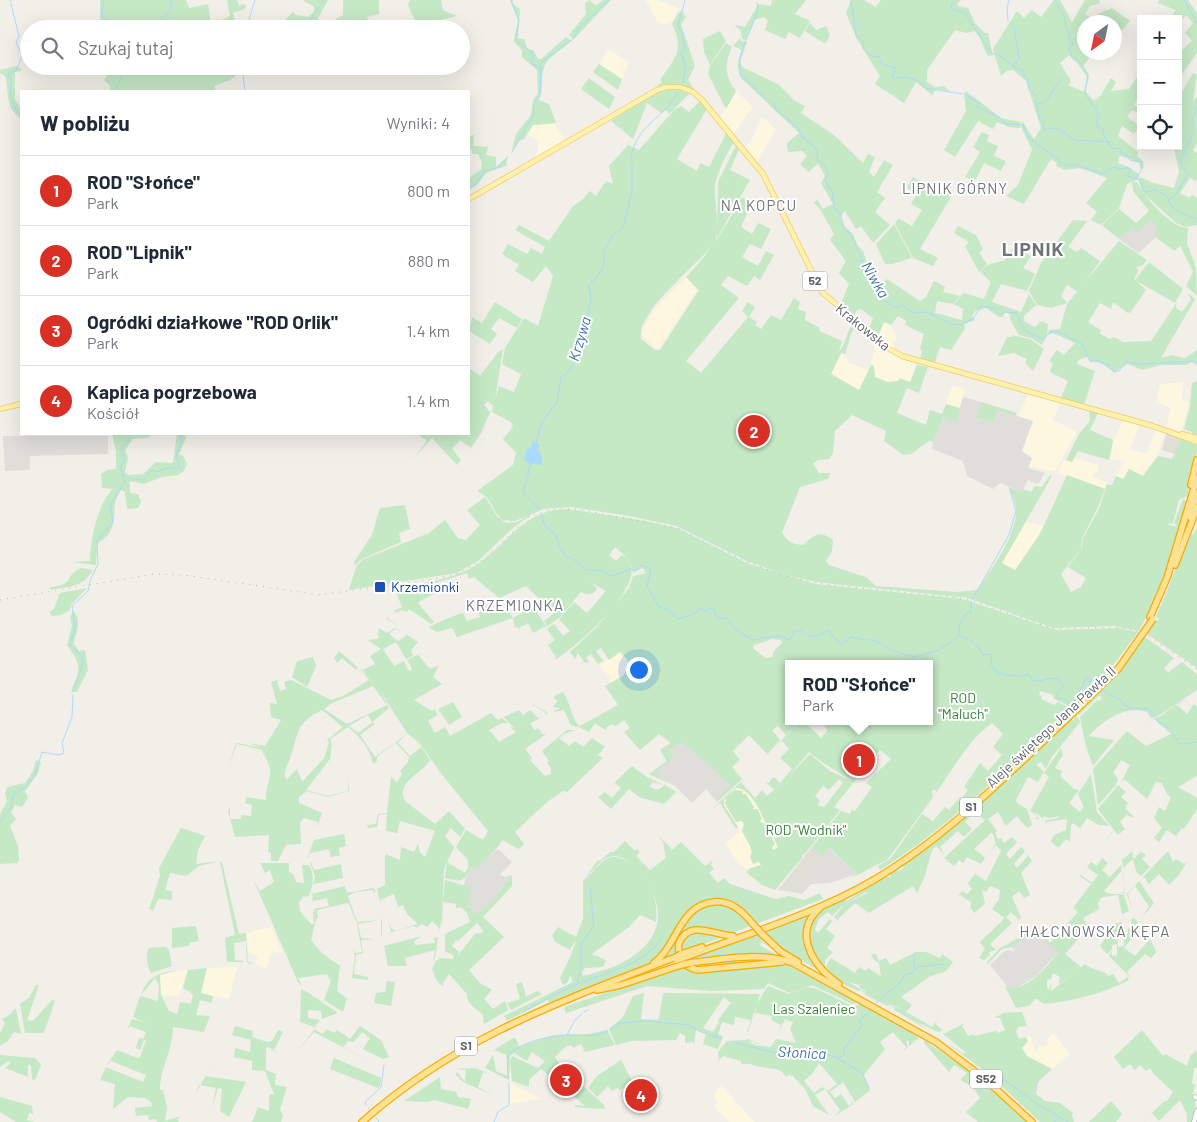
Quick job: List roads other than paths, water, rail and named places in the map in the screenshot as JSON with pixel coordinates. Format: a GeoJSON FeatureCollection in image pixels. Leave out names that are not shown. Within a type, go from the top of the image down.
{"type":"FeatureCollection","features":[{"type":"Feature","properties":{"kind":"highway"},"geometry":{"type":"LineString","coordinates":[[1183,527],[1197,460]]}},
{"type":"Feature","properties":{"kind":"highway","name":"Aleje świętego Jana Pawła II"},"geometry":{"type":"LineString","coordinates":[[1151,618],[1167,578],[1197,478]]}},
{"type":"Feature","properties":{"kind":"highway","name":"Aleje świętego Jana Pawła II"},"geometry":{"type":"LineString","coordinates":[[822,906],[872,881],[926,846],[1114,673],[1136,646],[1151,618],[1175,565],[1197,493]]}},
{"type":"Feature","properties":{"kind":"highway"},"geometry":{"type":"LineString","coordinates":[[1175,565],[1197,508]]}},
{"type":"Feature","properties":{"kind":"highway","name":"Aleje świętego Jana Pawła II"},"geometry":{"type":"LineString","coordinates":[[733,936],[821,902],[893,864],[946,825],[1071,713]]}},
{"type":"Feature","properties":{"kind":"highway","name":"S52"},"geometry":{"type":"LineString","coordinates":[[648,967],[663,955],[686,916],[700,905],[718,901],[730,904],[742,912],[780,951],[856,995]]}},
{"type":"Feature","properties":{"kind":"highway"},"geometry":{"type":"LineString","coordinates":[[822,906],[808,923],[806,939],[818,964],[839,984]]}},
{"type":"Feature","properties":{"kind":"highway","name":"S1"},"geometry":{"type":"LineString","coordinates":[[362,1122],[413,1081],[462,1048],[539,1010],[648,967],[680,959],[822,906]]}},
{"type":"Feature","properties":{"kind":"highway"},"geometry":{"type":"LineString","coordinates":[[733,936],[700,929],[688,932],[679,943],[680,958],[686,966],[697,970],[780,962],[807,971]]}},
{"type":"Feature","properties":{"kind":"highway","name":"S1"},"geometry":{"type":"LineString","coordinates":[[367,1122],[415,1084],[464,1051],[519,1023],[597,990],[621,985],[733,936]]}},
{"type":"Feature","properties":{"kind":"highway","name":"S52"},"geometry":{"type":"LineString","coordinates":[[680,959],[690,964],[760,957],[776,958],[793,963],[889,1012],[957,1051],[993,1080],[1038,1122]]}},
{"type":"Feature","properties":{"kind":"highway","name":"S52"},"geometry":{"type":"LineString","coordinates":[[889,1012],[966,1063],[1032,1122]]}},
{"type":"Feature","properties":{"kind":"main road","name":"Krakowska"},"geometry":{"type":"LineString","coordinates":[[470,198],[654,91],[671,86],[688,89],[704,102],[761,171],[822,292],[886,348],[902,356],[1197,438]]}},
{"type":"Feature","properties":{"kind":"main road"},"geometry":{"type":"LineString","coordinates":[[0,409],[20,404]]}},
{"type":"Feature","properties":{"kind":"main road","name":"Krakowska"},"geometry":{"type":"LineString","coordinates":[[1166,430],[1197,442]]}},
{"type":"Feature","properties":{"kind":"main road"},"geometry":{"type":"LineString","coordinates":[[1194,1122],[1197,1110]]}},
{"type":"Feature","properties":{"kind":"water"},"geometry":{"type":"Polygon","coordinates":[[[533,441],[540,445],[538,449],[542,456],[542,465],[528,463],[524,459],[526,451],[531,447],[533,441]]]}},
{"type":"Feature","properties":{"kind":"waterway"},"geometry":{"type":"LineString","coordinates":[[104,0],[102,15],[106,20]]}},
{"type":"Feature","properties":{"kind":"waterway"},"geometry":{"type":"LineString","coordinates":[[160,20],[171,8],[170,0]]}},
{"type":"Feature","properties":{"kind":"waterway"},"geometry":{"type":"LineString","coordinates":[[249,20],[255,0]]}},
{"type":"Feature","properties":{"kind":"waterway"},"geometry":{"type":"LineString","coordinates":[[311,20],[324,0]]}},
{"type":"Feature","properties":{"kind":"waterway"},"geometry":{"type":"LineString","coordinates":[[511,0],[519,20],[515,39],[533,54],[532,64],[541,67],[540,94],[534,105],[533,116],[512,152]]}},
{"type":"Feature","properties":{"kind":"waterway"},"geometry":{"type":"LineString","coordinates":[[540,65],[572,40],[580,27],[609,0]]}},
{"type":"Feature","properties":{"kind":"waterway","name":"Krzywa"},"geometry":{"type":"LineString","coordinates":[[683,82],[686,68],[681,53],[685,49],[682,32],[678,26],[685,0]]}},
{"type":"Feature","properties":{"kind":"waterway","name":"Niwka"},"geometry":{"type":"LineString","coordinates":[[851,0],[856,36],[864,42],[863,48],[866,52],[872,56],[880,57],[880,63],[895,68],[895,72],[892,75],[894,79],[907,77],[919,81],[925,88],[962,94]]}},
{"type":"Feature","properties":{"kind":"waterway","name":"Niwka"},"geometry":{"type":"LineString","coordinates":[[955,0],[951,4],[952,9],[965,13],[991,53],[997,54],[1019,70],[1023,70],[1023,74],[1028,79],[1029,88],[1036,96],[1036,99]]}},
{"type":"Feature","properties":{"kind":"waterway"},"geometry":{"type":"LineString","coordinates":[[1008,21],[1007,7],[1009,0]]}},
{"type":"Feature","properties":{"kind":"waterway"},"geometry":{"type":"LineString","coordinates":[[1055,0],[1065,18],[1066,28],[1070,34],[1068,39],[1073,43],[1070,48],[1071,56],[1079,61],[1088,74],[1085,93],[1090,101]]}},
{"type":"Feature","properties":{"kind":"waterway"},"geometry":{"type":"LineString","coordinates":[[1184,0],[1197,23]]}},
{"type":"Feature","properties":{"kind":"waterway","name":"Niwka"},"geometry":{"type":"LineString","coordinates":[[757,3],[755,17],[741,56],[741,76],[755,87],[758,93],[774,103],[776,109],[799,129],[802,137],[817,149],[818,160],[825,165],[828,174],[825,180],[833,193],[832,198],[835,203],[833,207],[840,213],[844,228],[852,236],[866,270],[883,300],[896,308],[902,305],[913,313],[927,312],[951,324],[960,325],[973,319],[981,306],[994,308],[1000,315],[1005,312],[1016,313],[1025,331],[1043,339],[1050,332],[1059,332],[1081,343],[1090,361],[1099,361],[1108,365],[1114,372],[1120,370],[1125,362],[1141,364],[1194,361],[1197,363]]}},
{"type":"Feature","properties":{"kind":"waterway"},"geometry":{"type":"LineString","coordinates":[[11,4],[19,36],[16,42],[20,51]]}},
{"type":"Feature","properties":{"kind":"waterway"},"geometry":{"type":"LineString","coordinates":[[1010,23],[1014,27],[1019,58],[1013,66]]}},
{"type":"Feature","properties":{"kind":"waterway"},"geometry":{"type":"LineString","coordinates":[[20,61],[16,71],[8,73],[12,83],[10,85],[12,102],[20,112]]}},
{"type":"Feature","properties":{"kind":"waterway"},"geometry":{"type":"LineString","coordinates":[[115,90],[122,75]]}},
{"type":"Feature","properties":{"kind":"waterway"},"geometry":{"type":"LineString","coordinates":[[243,75],[245,90]]}},
{"type":"Feature","properties":{"kind":"waterway"},"geometry":{"type":"LineString","coordinates":[[1037,104],[1046,102],[1062,77]]}},
{"type":"Feature","properties":{"kind":"waterway","name":"Krzywa"},"geometry":{"type":"LineString","coordinates":[[631,160],[633,148],[644,130],[666,109],[678,92]]}},
{"type":"Feature","properties":{"kind":"waterway","name":"Niwka"},"geometry":{"type":"LineString","coordinates":[[964,94],[979,103],[977,107],[999,117],[1005,124],[1023,125],[1029,138],[1067,166],[1075,164],[1102,174],[1113,167],[1128,168],[1131,170],[1127,176],[1140,180],[1145,192],[1155,190],[1167,196],[1171,205],[1180,213],[1193,217],[1197,223]]}},
{"type":"Feature","properties":{"kind":"waterway","name":"Niwka"},"geometry":{"type":"LineString","coordinates":[[1035,101],[1040,119],[1044,123],[1042,127],[1044,129],[1057,128],[1075,140],[1110,142]]}},
{"type":"Feature","properties":{"kind":"waterway","name":"Niwka"},"geometry":{"type":"LineString","coordinates":[[1090,103],[1096,107],[1096,113],[1099,117],[1096,121],[1098,128],[1103,128],[1104,135],[1111,148],[1120,149],[1122,155],[1127,155],[1130,160],[1141,162],[1141,171],[1136,177]]}},
{"type":"Feature","properties":{"kind":"waterway"},"geometry":{"type":"LineString","coordinates":[[1171,198],[1176,194],[1188,175],[1180,162],[1194,131],[1192,121],[1197,106]]}},
{"type":"Feature","properties":{"kind":"waterway"},"geometry":{"type":"LineString","coordinates":[[470,188],[477,183],[485,170],[498,167],[507,158]]}},
{"type":"Feature","properties":{"kind":"waterway","name":"Krzywa"},"geometry":{"type":"LineString","coordinates":[[536,443],[542,422],[557,402],[561,377],[569,372],[577,354],[588,315],[591,296],[589,286],[603,266],[603,252],[613,235],[623,228],[632,191],[632,164]]}},
{"type":"Feature","properties":{"kind":"waterway"},"geometry":{"type":"LineString","coordinates":[[73,691],[81,670],[82,656],[70,645],[75,628],[72,606],[88,591],[90,581],[98,564],[97,541],[113,522],[110,506],[127,478],[144,480],[152,470],[157,472],[166,468],[179,468],[176,456],[181,445],[180,435]]}},
{"type":"Feature","properties":{"kind":"waterway"},"geometry":{"type":"LineString","coordinates":[[124,480],[121,467],[125,459],[121,450],[130,438]]}},
{"type":"Feature","properties":{"kind":"waterway","name":"Krzywa"},"geometry":{"type":"LineString","coordinates":[[531,463],[523,492],[539,509]]}},
{"type":"Feature","properties":{"kind":"waterway"},"geometry":{"type":"LineString","coordinates":[[973,598],[1009,535],[1016,511],[1010,490]]}},
{"type":"Feature","properties":{"kind":"waterway","name":"Krzywa"},"geometry":{"type":"LineString","coordinates":[[542,516],[545,526],[556,535],[559,546],[566,557],[573,559],[587,570],[600,570],[612,576],[631,569],[636,571],[642,565],[651,569],[647,586],[659,607],[669,610],[678,619],[696,613],[699,608],[706,611],[711,608],[715,610],[716,618],[726,618],[735,629],[753,640],[778,636],[790,640],[795,630],[810,636],[822,634],[828,630],[841,645],[851,637],[867,640]]}},
{"type":"Feature","properties":{"kind":"waterway"},"geometry":{"type":"LineString","coordinates":[[960,635],[959,626],[966,613],[971,612],[971,601]]}},
{"type":"Feature","properties":{"kind":"waterway","name":"Krzywa"},"geometry":{"type":"LineString","coordinates":[[871,640],[881,643],[888,649],[914,657],[939,650],[959,636],[963,637],[973,642],[983,655],[991,654],[992,667],[1004,675],[1029,675],[1033,681],[1057,679],[1064,686],[1058,691],[1057,698],[1065,699],[1070,704],[1074,702],[1087,676],[1091,679],[1089,687],[1097,682],[1099,684]]}},
{"type":"Feature","properties":{"kind":"waterway","name":"Krzywa"},"geometry":{"type":"LineString","coordinates":[[1101,690],[1119,699],[1129,708],[1151,711],[1158,722],[1165,725],[1174,734],[1179,744],[1197,742]]}},
{"type":"Feature","properties":{"kind":"waterway"},"geometry":{"type":"LineString","coordinates":[[0,822],[11,807],[13,795],[27,786],[34,777],[42,752],[59,755],[64,753],[62,743],[72,717],[73,695]]}},
{"type":"Feature","properties":{"kind":"waterway"},"geometry":{"type":"LineString","coordinates":[[577,983],[581,966],[581,944],[594,926],[590,887]]}},
{"type":"Feature","properties":{"kind":"waterway"},"geometry":{"type":"LineString","coordinates":[[524,1011],[575,985],[634,962],[654,948],[662,938]]}},
{"type":"Feature","properties":{"kind":"waterway"},"geometry":{"type":"LineString","coordinates":[[914,955],[914,969]]}},
{"type":"Feature","properties":{"kind":"waterway","name":"Słonica"},"geometry":{"type":"LineString","coordinates":[[874,1006],[905,975],[912,973],[918,967],[944,964]]}},
{"type":"Feature","properties":{"kind":"waterway"},"geometry":{"type":"LineString","coordinates":[[584,1012],[588,1010]]}},
{"type":"Feature","properties":{"kind":"waterway","name":"Słonica"},"geometry":{"type":"LineString","coordinates":[[736,1043],[772,1052],[808,1056],[822,1052],[837,1058],[844,1055],[844,1049],[862,1025],[859,1020],[871,1011]]}},
{"type":"Feature","properties":{"kind":"waterway"},"geometry":{"type":"LineString","coordinates":[[567,1035],[575,1020],[582,1014]]}},
{"type":"Feature","properties":{"kind":"waterway","name":"Słonica"},"geometry":{"type":"LineString","coordinates":[[611,1029],[620,1023],[647,1021],[689,1025],[701,1032],[722,1039]]}},
{"type":"Feature","properties":{"kind":"waterway","name":"Słonica"},"geometry":{"type":"LineString","coordinates":[[508,1078],[507,1056],[528,1043],[553,1036],[594,1035],[608,1031]]}},
{"type":"Feature","properties":{"kind":"waterway"},"geometry":{"type":"LineString","coordinates":[[837,1058],[862,1073],[869,1088]]}},
{"type":"Feature","properties":{"kind":"waterway"},"geometry":{"type":"LineString","coordinates":[[366,1105],[365,1102],[381,1087],[384,1065]]}},
{"type":"Feature","properties":{"kind":"waterway"},"geometry":{"type":"LineString","coordinates":[[996,1074],[1036,1103],[1068,1122]]}},
{"type":"Feature","properties":{"kind":"waterway","name":"Słonica"},"geometry":{"type":"LineString","coordinates":[[494,1122],[498,1112],[509,1105],[509,1083]]}},
{"type":"Feature","properties":{"kind":"waterway"},"geometry":{"type":"LineString","coordinates":[[368,1108],[371,1111]]}},
{"type":"Feature","properties":{"kind":"waterway"},"geometry":{"type":"LineString","coordinates":[[376,1118],[379,1122]]}},
{"type":"Feature","properties":{"kind":"waterway"},"geometry":{"type":"LineString","coordinates":[[1054,1122],[1060,1118]]}},
{"type":"Feature","properties":{"kind":"railway"},"geometry":{"type":"LineString","coordinates":[[0,600],[154,574],[184,575],[319,595],[439,578],[457,574],[481,561],[529,517],[552,509],[577,509],[677,528],[747,562],[782,575],[815,583],[968,599],[1054,629],[1113,627],[1130,629],[1146,635],[1197,669]]}},
{"type":"Feature","properties":{"kind":"place","name":"ROD \"Lipnik\""},"geometry":{"type":"Point","coordinates":[754,431]}},
{"type":"Feature","properties":{"kind":"place","name":"Krzemionki"},"geometry":{"type":"Point","coordinates":[380,587]}},
{"type":"Feature","properties":{"kind":"place","name":"ROD \"Słońce\""},"geometry":{"type":"Point","coordinates":[859,760]}},
{"type":"Feature","properties":{"kind":"place","name":"Ogródki działkowe \"ROD Orlik\""},"geometry":{"type":"Point","coordinates":[566,1080]}},
{"type":"Feature","properties":{"kind":"place","name":"Kaplica pogrzebowa"},"geometry":{"type":"Point","coordinates":[641,1095]}},
{"type":"Feature","properties":{"kind":"district","name":"LIPNIK GÓRNY"},"geometry":{"type":"Point","coordinates":[955,189]}},
{"type":"Feature","properties":{"kind":"district","name":"NA KOPCU"},"geometry":{"type":"Point","coordinates":[759,206]}},
{"type":"Feature","properties":{"kind":"district","name":"LIPNIK"},"geometry":{"type":"Point","coordinates":[1033,249]}},
{"type":"Feature","properties":{"kind":"district","name":"KRZEMIONKA"},"geometry":{"type":"Point","coordinates":[515,606]}},
{"type":"Feature","properties":{"kind":"district","name":"HAŁCNOWSKA KĘPA"},"geometry":{"type":"Point","coordinates":[1095,932]}},
{"type":"Feature","properties":{"kind":"park label","name":"ROD \"Maluch\""},"geometry":{"type":"Point","coordinates":[963,706]}},
{"type":"Feature","properties":{"kind":"park label","name":"ROD \"Wodnik\""},"geometry":{"type":"Point","coordinates":[806,830]}},
{"type":"Feature","properties":{"kind":"park label","name":"Las Szaleniec"},"geometry":{"type":"Point","coordinates":[814,1009]}}]}
